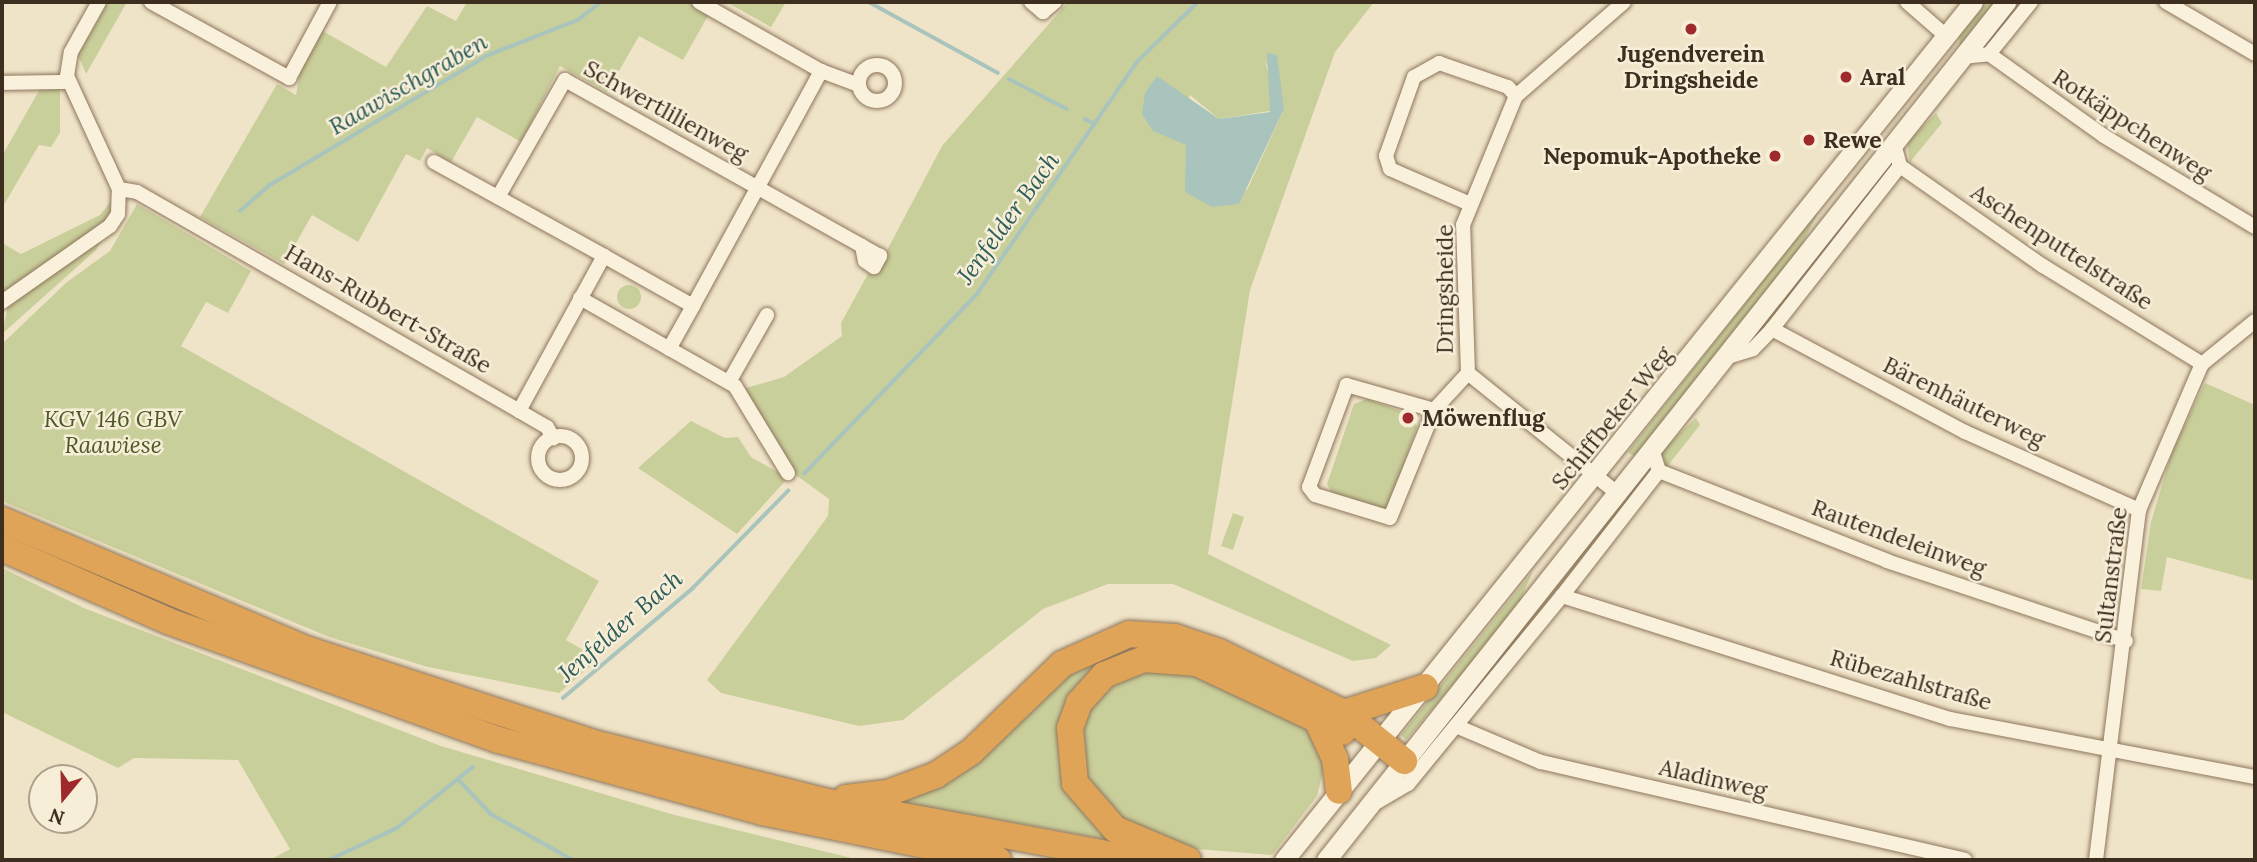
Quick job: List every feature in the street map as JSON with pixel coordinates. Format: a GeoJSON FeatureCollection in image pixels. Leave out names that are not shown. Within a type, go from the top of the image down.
{"type":"FeatureCollection","features":[{"type":"Feature","properties":{"kind":"highway"},"geometry":{"type":"LineString","coordinates":[[2,520],[309,650],[590,742],[823,801],[1138,860]]}},
{"type":"Feature","properties":{"kind":"highway"},"geometry":{"type":"LineString","coordinates":[[2,548],[302,673],[499,740],[762,812],[998,860]]}},
{"type":"Feature","properties":{"kind":"highway"},"geometry":{"type":"LineString","coordinates":[[823,801],[888,793],[936,775],[971,752],[1062,664],[1129,634],[1175,637],[1219,652],[1344,713],[1377,745]]}},
{"type":"Feature","properties":{"kind":"highway"},"geometry":{"type":"LineString","coordinates":[[1188,860],[1115,829],[1080,793],[1068,738],[1086,692],[1129,663],[1177,659],[1216,670],[1317,720],[1377,745],[1404,761]]}},
{"type":"Feature","properties":{"kind":"highway"},"geometry":{"type":"LineString","coordinates":[[1344,713],[1425,687]]}},
{"type":"Feature","properties":{"kind":"highway"},"geometry":{"type":"LineString","coordinates":[[1317,720],[1335,759],[1339,792]]}},
{"type":"Feature","properties":{"kind":"highway"},"geometry":{"type":"LineString","coordinates":[[762,812],[892,860]]}},
{"type":"Feature","properties":{"kind":"main road","name":"Schiffbeker Weg"},"geometry":{"type":"LineString","coordinates":[[1284,860],[1597,477],[1973,2]]}},
{"type":"Feature","properties":{"kind":"main road"},"geometry":{"type":"LineString","coordinates":[[1326,860],[2006,2]]}},
{"type":"Feature","properties":{"kind":"main road"},"geometry":{"type":"LineString","coordinates":[[1946,36],[1962,57]]}},
{"type":"Feature","properties":{"kind":"main road"},"geometry":{"type":"LineString","coordinates":[[1826,190],[1830,223]]}},
{"type":"Feature","properties":{"kind":"street"},"geometry":{"type":"LineString","coordinates":[[2,302],[110,226],[120,206],[119,189],[69,82],[68,61],[99,2]]}},
{"type":"Feature","properties":{"kind":"street"},"geometry":{"type":"LineString","coordinates":[[150,2],[289,78],[330,2]]}},
{"type":"Feature","properties":{"kind":"street"},"geometry":{"type":"LineString","coordinates":[[699,2],[821,71],[859,85]]}},
{"type":"Feature","properties":{"kind":"street"},"geometry":{"type":"LineString","coordinates":[[1031,2],[1043,12],[1055,2]]}},
{"type":"Feature","properties":{"kind":"street","name":"Dringsheide"},"geometry":{"type":"LineString","coordinates":[[1434,410],[1348,385],[1309,487],[1390,518],[1434,410],[1468,373],[1463,225],[1469,204],[1516,96],[1624,2]]}},
{"type":"Feature","properties":{"kind":"street"},"geometry":{"type":"LineString","coordinates":[[1907,2],[1946,36]]}},
{"type":"Feature","properties":{"kind":"street"},"geometry":{"type":"LineString","coordinates":[[1962,57],[1989,54],[2031,2]]}},
{"type":"Feature","properties":{"kind":"street"},"geometry":{"type":"LineString","coordinates":[[2166,2],[2255,54]]}},
{"type":"Feature","properties":{"kind":"street","name":"Rotkäppchenweg"},"geometry":{"type":"LineString","coordinates":[[1989,54],[2104,136],[2255,227]]}},
{"type":"Feature","properties":{"kind":"street","name":"Dringsheide"},"geometry":{"type":"LineString","coordinates":[[1469,204],[1390,169],[1386,156],[1414,77],[1439,64],[1508,87],[1516,96]]}},
{"type":"Feature","properties":{"kind":"street"},"geometry":{"type":"LineString","coordinates":[[669,349],[821,71]]}},
{"type":"Feature","properties":{"kind":"street","name":"Schwertlilienweg"},"geometry":{"type":"LineString","coordinates":[[498,197],[565,80],[862,246]]}},
{"type":"Feature","properties":{"kind":"street"},"geometry":{"type":"LineString","coordinates":[[2,83],[69,82]]}},
{"type":"Feature","properties":{"kind":"street"},"geometry":{"type":"LineString","coordinates":[[1724,358],[1754,349],[1772,330],[1900,166],[1894,143]]}},
{"type":"Feature","properties":{"kind":"street"},"geometry":{"type":"LineString","coordinates":[[434,162],[693,306]]}},
{"type":"Feature","properties":{"kind":"street","name":"Aschenputtelstraße"},"geometry":{"type":"LineString","coordinates":[[1900,166],[2043,266],[2202,364]]}},
{"type":"Feature","properties":{"kind":"street","name":"Hans-Rubbert-Straße"},"geometry":{"type":"LineString","coordinates":[[119,189],[137,192],[547,426],[553,438]]}},
{"type":"Feature","properties":{"kind":"street"},"geometry":{"type":"LineString","coordinates":[[519,411],[604,256]]}},
{"type":"Feature","properties":{"kind":"street"},"geometry":{"type":"LineString","coordinates":[[580,298],[729,382],[788,472]]}},
{"type":"Feature","properties":{"kind":"street"},"geometry":{"type":"LineString","coordinates":[[729,382],[767,315]]}},
{"type":"Feature","properties":{"kind":"street"},"geometry":{"type":"LineString","coordinates":[[2202,364],[2253,328]]}},
{"type":"Feature","properties":{"kind":"street","name":"Bärenhäuterweg"},"geometry":{"type":"LineString","coordinates":[[1772,330],[1965,432],[2139,510]]}},
{"type":"Feature","properties":{"kind":"street","name":"Sultanstraße"},"geometry":{"type":"LineString","coordinates":[[2096,860],[2126,641],[2139,510],[2202,364]]}},
{"type":"Feature","properties":{"kind":"street","name":"Dringsheide"},"geometry":{"type":"LineString","coordinates":[[1468,373],[1617,493]]}},
{"type":"Feature","properties":{"kind":"street"},"geometry":{"type":"LineString","coordinates":[[1368,807],[1408,784],[1562,596],[1659,471],[1652,449]]}},
{"type":"Feature","properties":{"kind":"street","name":"Rautendeleinweg"},"geometry":{"type":"LineString","coordinates":[[1659,471],[1887,561],[2126,641]]}},
{"type":"Feature","properties":{"kind":"street","name":"Rübezahlstraße"},"geometry":{"type":"LineString","coordinates":[[1562,596],[1919,711],[2255,777]]}},
{"type":"Feature","properties":{"kind":"street","name":"Aladinweg"},"geometry":{"type":"LineString","coordinates":[[1456,726],[1541,762],[1965,860]]}},
{"type":"Feature","properties":{"kind":"green space"},"geometry":{"type":"Polygon","coordinates":[[[108,2],[127,2],[86,74],[78,55],[108,2]]]}},
{"type":"Feature","properties":{"kind":"green space"},"geometry":{"type":"Polygon","coordinates":[[[467,2],[716,2],[683,60],[639,36],[607,92],[560,66],[521,142],[477,117],[451,162],[427,148],[420,161],[406,154],[358,242],[312,215],[284,264],[200,217],[277,84],[296,95],[301,67],[321,30],[386,67],[427,6],[456,21],[467,2]]]}},
{"type":"Feature","properties":{"kind":"green space"},"geometry":{"type":"Polygon","coordinates":[[[726,2],[786,2],[771,27],[726,2]]]}},
{"type":"Feature","properties":{"kind":"green space"},"geometry":{"type":"Polygon","coordinates":[[[1068,2],[1374,2],[1335,52],[1250,290],[1208,554],[1391,645],[1376,658],[1353,661],[1173,584],[1108,584],[1043,609],[903,720],[859,726],[721,693],[707,680],[828,516],[829,499],[793,473],[743,389],[784,377],[842,336],[841,323],[869,272],[874,275],[942,146],[1068,2]],[[1265,60],[1274,95],[1270,111],[1219,119],[1190,95],[1178,137],[1186,145],[1186,165],[1247,190],[1284,109],[1265,60]]]}},
{"type":"Feature","properties":{"kind":"green space"},"geometry":{"type":"Polygon","coordinates":[[[1985,2],[1998,2],[1960,50],[1959,35],[1985,2]]]}},
{"type":"Feature","properties":{"kind":"green space"},"geometry":{"type":"Polygon","coordinates":[[[45,80],[60,88],[60,133],[51,147],[39,145],[2,208],[2,156],[45,80]]]}},
{"type":"Feature","properties":{"kind":"green space"},"geometry":{"type":"Polygon","coordinates":[[[1936,113],[1942,123],[1910,162],[1907,142],[1936,113]]]}},
{"type":"Feature","properties":{"kind":"green space"},"geometry":{"type":"Polygon","coordinates":[[[1869,189],[1872,193],[1748,348],[1744,344],[1869,189]]]}},
{"type":"Feature","properties":{"kind":"green space"},"geometry":{"type":"Polygon","coordinates":[[[112,200],[109,220],[2,294],[2,243],[21,254],[100,215],[112,200]]]}},
{"type":"Feature","properties":{"kind":"green space","name":"KGV 146 GBV Raawiese"},"geometry":{"type":"Polygon","coordinates":[[[137,204],[251,271],[228,313],[206,302],[181,346],[599,581],[566,640],[599,659],[559,693],[428,667],[329,637],[2,501],[4,342],[67,282],[110,251],[137,204]]]}},
{"type":"Feature","properties":{"kind":"green space"},"geometry":{"type":"Polygon","coordinates":[[[1820,208],[1797,255],[1635,457],[1628,452],[1820,208]]]}},
{"type":"Feature","properties":{"kind":"green space"},"geometry":{"type":"Polygon","coordinates":[[[102,239],[96,250],[2,334],[8,305],[102,239]]]}},
{"type":"Feature","properties":{"kind":"green space"},"geometry":{"type":"Polygon","coordinates":[[[629,285],[638,288],[641,297],[638,306],[629,309],[620,306],[617,297],[620,288],[629,285]]]}},
{"type":"Feature","properties":{"kind":"green space"},"geometry":{"type":"Polygon","coordinates":[[[2205,383],[2255,405],[2255,581],[2167,557],[2161,591],[2141,589],[2151,522],[2172,452],[2205,383]]]}},
{"type":"Feature","properties":{"kind":"green space"},"geometry":{"type":"Polygon","coordinates":[[[1367,399],[1414,416],[1417,427],[1389,506],[1379,509],[1332,493],[1327,484],[1354,404],[1367,399]]]}},
{"type":"Feature","properties":{"kind":"green space"},"geometry":{"type":"Polygon","coordinates":[[[1696,418],[1700,425],[1666,468],[1661,451],[1696,418]]]}},
{"type":"Feature","properties":{"kind":"green space"},"geometry":{"type":"Polygon","coordinates":[[[691,421],[725,438],[738,437],[751,457],[788,478],[737,534],[638,468],[691,421]]]}},
{"type":"Feature","properties":{"kind":"green space"},"geometry":{"type":"Polygon","coordinates":[[[1640,479],[1643,481],[1400,785],[1398,783],[1640,479]]]}},
{"type":"Feature","properties":{"kind":"green space"},"geometry":{"type":"Polygon","coordinates":[[[1233,513],[1244,517],[1233,550],[1221,546],[1233,513]]]}},
{"type":"Feature","properties":{"kind":"green space"},"geometry":{"type":"Polygon","coordinates":[[[2,568],[84,608],[441,746],[671,814],[860,860],[270,860],[290,849],[238,760],[134,758],[118,768],[2,712],[2,568]]]}},
{"type":"Feature","properties":{"kind":"green space"},"geometry":{"type":"Polygon","coordinates":[[[1533,571],[1516,610],[1406,740],[1401,735],[1533,571]]]}},
{"type":"Feature","properties":{"kind":"green space"},"geometry":{"type":"Polygon","coordinates":[[[1132,641],[1147,654],[1063,729],[1119,842],[890,800],[1061,675],[1132,641]]]}},
{"type":"Feature","properties":{"kind":"green space"},"geometry":{"type":"Polygon","coordinates":[[[1182,670],[1304,721],[1325,763],[1317,796],[1272,855],[1184,848],[1139,832],[1097,801],[1077,759],[1087,706],[1127,674],[1182,670]]]}},
{"type":"Feature","properties":{"kind":"water"},"geometry":{"type":"Polygon","coordinates":[[[1267,53],[1277,55],[1284,109],[1239,204],[1212,207],[1185,192],[1186,145],[1153,131],[1142,114],[1145,93],[1157,76],[1219,119],[1270,112],[1267,53]]]}},
{"type":"Feature","properties":{"kind":"waterway","name":"Raawischgraben"},"geometry":{"type":"LineString","coordinates":[[240,211],[270,185],[486,56],[578,20],[601,2]]}},
{"type":"Feature","properties":{"kind":"waterway","name":"Raawischgraben"},"geometry":{"type":"LineString","coordinates":[[869,2],[998,73]]}},
{"type":"Feature","properties":{"kind":"waterway","name":"Jenfelder Bach"},"geometry":{"type":"LineString","coordinates":[[804,474],[977,294],[1137,62],[1198,2]]}},
{"type":"Feature","properties":{"kind":"waterway","name":"Raawischgraben"},"geometry":{"type":"LineString","coordinates":[[1009,79],[1067,109]]}},
{"type":"Feature","properties":{"kind":"waterway","name":"Raawischgraben"},"geometry":{"type":"LineString","coordinates":[[1085,119],[1095,124]]}},
{"type":"Feature","properties":{"kind":"waterway","name":"Jenfelder Bach"},"geometry":{"type":"LineString","coordinates":[[563,698],[693,588],[788,491]]}},
{"type":"Feature","properties":{"kind":"waterway","name":"Jenfelder Bach"},"geometry":{"type":"LineString","coordinates":[[329,860],[397,828],[473,767]]}},
{"type":"Feature","properties":{"kind":"waterway"},"geometry":{"type":"LineString","coordinates":[[459,780],[491,814],[573,860]]}},
{"type":"Feature","properties":{"kind":"place","name":"Jugendverein Dringsheide"},"geometry":{"type":"Point","coordinates":[1691,29]}},
{"type":"Feature","properties":{"kind":"place","name":"Aral"},"geometry":{"type":"Point","coordinates":[1846,77]}},
{"type":"Feature","properties":{"kind":"place","name":"Rewe"},"geometry":{"type":"Point","coordinates":[1809,140]}},
{"type":"Feature","properties":{"kind":"place","name":"Nepomuk-Apotheke"},"geometry":{"type":"Point","coordinates":[1775,156]}},
{"type":"Feature","properties":{"kind":"place","name":"Möwenflug"},"geometry":{"type":"Point","coordinates":[1408,418]}}]}
